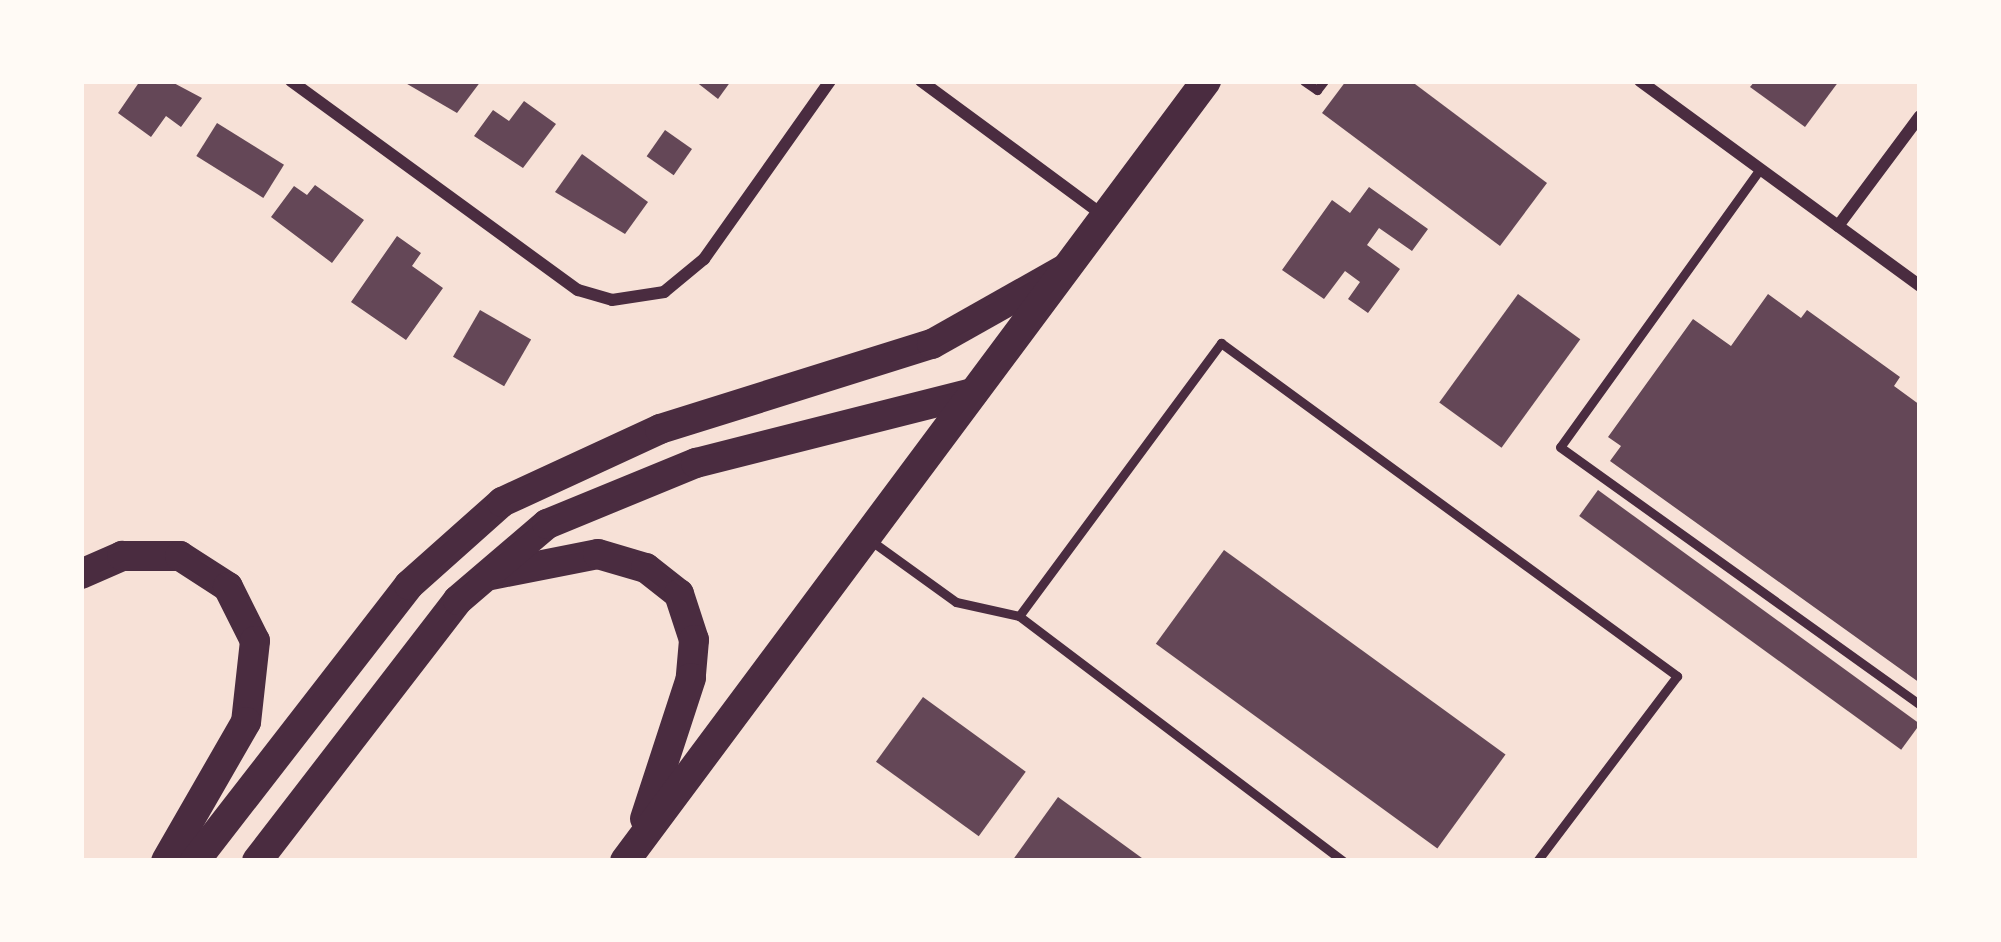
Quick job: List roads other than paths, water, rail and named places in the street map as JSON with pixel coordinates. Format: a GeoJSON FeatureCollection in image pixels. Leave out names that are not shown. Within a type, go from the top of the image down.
{"type":"FeatureCollection","features":[{"type":"Feature","properties":{"kind":"main road"},"geometry":{"type":"LineString","coordinates":[[630,855],[1206,81]]}},
{"type":"Feature","properties":{"kind":"main road"},"geometry":{"type":"LineString","coordinates":[[195,861],[410,586],[502,502],[660,428],[932,344],[1065,269]]}},
{"type":"Feature","properties":{"kind":"main road"},"geometry":{"type":"LineString","coordinates":[[257,861],[479,578],[547,524],[600,496],[762,444],[974,393]]}},
{"type":"Feature","properties":{"kind":"main road"},"geometry":{"type":"LineString","coordinates":[[479,578],[598,554],[646,568],[679,594],[694,640],[691,679],[630,855]]}},
{"type":"Feature","properties":{"kind":"main road"},"geometry":{"type":"LineString","coordinates":[[81,574],[122,556],[180,556],[228,587],[255,641],[246,722],[229,764],[166,861]]}},
{"type":"Feature","properties":{"kind":"street"},"geometry":{"type":"LineString","coordinates":[[291,81],[578,290],[612,300],[664,292],[704,259],[830,81]]}},
{"type":"Feature","properties":{"kind":"street"},"geometry":{"type":"LineString","coordinates":[[921,81],[1105,216]]}},
{"type":"Feature","properties":{"kind":"street"},"geometry":{"type":"LineString","coordinates":[[1640,81],[1920,286]]}},
{"type":"Feature","properties":{"kind":"street"},"geometry":{"type":"LineString","coordinates":[[1838,226],[1920,116]]}},
{"type":"Feature","properties":{"kind":"lane"},"geometry":{"type":"LineString","coordinates":[[1304,81],[1317,90],[1324,81]]}},
{"type":"Feature","properties":{"kind":"lane"},"geometry":{"type":"LineString","coordinates":[[1760,169],[1560,447],[1920,705]]}},
{"type":"Feature","properties":{"kind":"lane"},"geometry":{"type":"LineString","coordinates":[[1019,616],[1221,343],[1677,676],[1537,861]]}},
{"type":"Feature","properties":{"kind":"lane"},"geometry":{"type":"LineString","coordinates":[[866,537],[956,602],[1019,616],[1343,861]]}}]}
